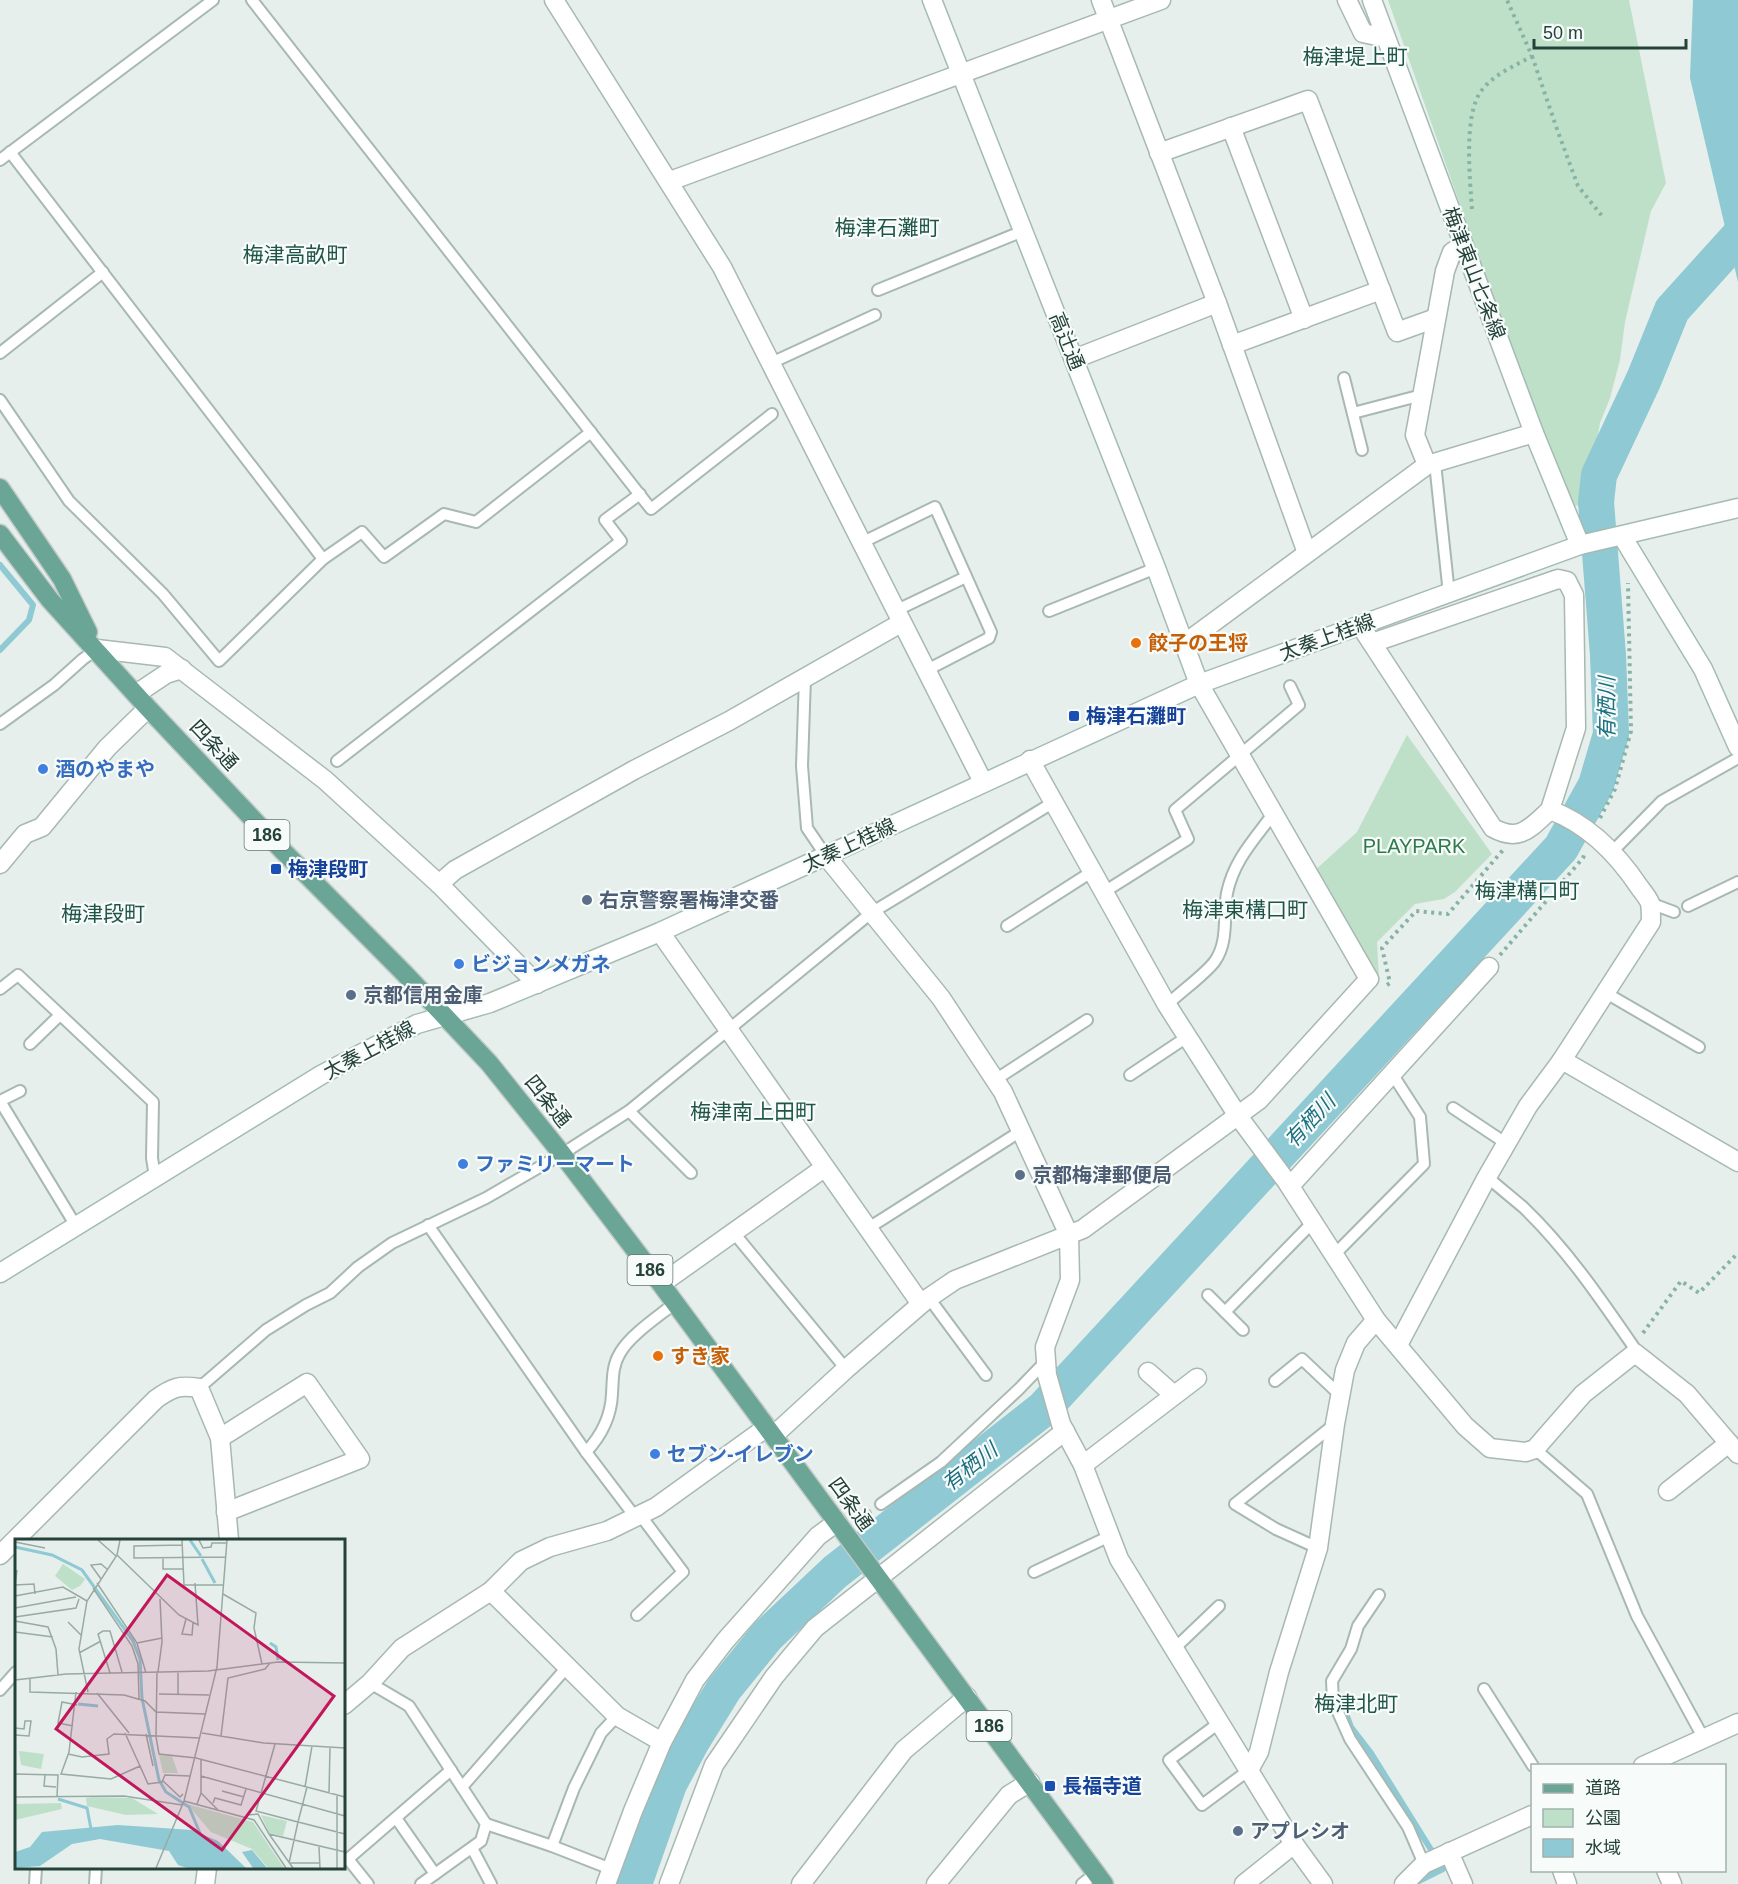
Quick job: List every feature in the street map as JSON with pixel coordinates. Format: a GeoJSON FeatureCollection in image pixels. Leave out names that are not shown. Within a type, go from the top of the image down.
{"type":"FeatureCollection","features":[{"type":"Feature","properties":{"kind":"main road","name":"四条通"},"geometry":{"type":"LineString","coordinates":[[0,488],[62,579],[97,650]]}},
{"type":"Feature","properties":{"kind":"main road","name":"四条通"},"geometry":{"type":"LineString","coordinates":[[0,534],[50,600],[148,708],[489,1063],[661,1284],[842,1528],[1030,1782],[1094,1880]]}},
{"type":"Feature","properties":{"kind":"street"},"geometry":{"type":"LineString","coordinates":[[554,0],[722,267],[983,782]]}},
{"type":"Feature","properties":{"kind":"street","name":"高辻通"},"geometry":{"type":"LineString","coordinates":[[932,0],[1156,568],[1199,684],[1369,979],[1259,1100],[1238,1116]]}},
{"type":"Feature","properties":{"kind":"street"},"geometry":{"type":"LineString","coordinates":[[1101,0],[1232,345],[1307,553]]}},
{"type":"Feature","properties":{"kind":"street"},"geometry":{"type":"LineString","coordinates":[[670,181],[1161,0]]}},
{"type":"Feature","properties":{"kind":"street"},"geometry":{"type":"LineString","coordinates":[[1347,0],[1363,33],[1386,38]]}},
{"type":"Feature","properties":{"kind":"street","name":"梅津東山七条線"},"geometry":{"type":"LineString","coordinates":[[1372,0],[1534,433],[1580,545]]}},
{"type":"Feature","properties":{"kind":"street"},"geometry":{"type":"LineString","coordinates":[[1159,153],[1308,100],[1397,332],[1436,318]]}},
{"type":"Feature","properties":{"kind":"street"},"geometry":{"type":"LineString","coordinates":[[1231,127],[1304,319]]}},
{"type":"Feature","properties":{"kind":"street"},"geometry":{"type":"LineString","coordinates":[[1431,464],[1415,435],[1444,271],[1452,252],[1463,245]]}},
{"type":"Feature","properties":{"kind":"street"},"geometry":{"type":"LineString","coordinates":[[1232,345],[1381,290]]}},
{"type":"Feature","properties":{"kind":"street"},"geometry":{"type":"LineString","coordinates":[[1074,359],[1216,303]]}},
{"type":"Feature","properties":{"kind":"street"},"geometry":{"type":"LineString","coordinates":[[1184,644],[1431,464],[1534,433]]}},
{"type":"Feature","properties":{"kind":"street","name":"太秦上桂線"},"geometry":{"type":"LineString","coordinates":[[0,1273],[321,1075],[417,1024],[490,1003],[660,932],[1199,684],[1580,545],[1738,508]]}},
{"type":"Feature","properties":{"kind":"street"},"geometry":{"type":"LineString","coordinates":[[1617,537],[1703,669],[1738,747]]}},
{"type":"Feature","properties":{"kind":"street"},"geometry":{"type":"LineString","coordinates":[[1360,625],[1493,828],[1505,835],[1516,834],[1528,830],[1557,812],[1575,728],[1574,595],[1567,582],[1558,579],[1372,643]]}},
{"type":"Feature","properties":{"kind":"street"},"geometry":{"type":"LineString","coordinates":[[439,884],[455,870],[806,677],[898,617]]}},
{"type":"Feature","properties":{"kind":"street"},"geometry":{"type":"LineString","coordinates":[[97,650],[165,657],[182,669],[325,780],[439,884],[537,984]]}},
{"type":"Feature","properties":{"kind":"street"},"geometry":{"type":"LineString","coordinates":[[136,694],[166,674],[182,669]]}},
{"type":"Feature","properties":{"kind":"street"},"geometry":{"type":"LineString","coordinates":[[0,864],[25,834],[42,827],[107,748],[148,708]]}},
{"type":"Feature","properties":{"kind":"street"},"geometry":{"type":"LineString","coordinates":[[1030,760],[1167,1005],[1238,1116],[1288,1184],[1376,1320],[1465,1426],[1490,1448],[1526,1452],[1535,1449],[1583,1394],[1634,1350],[1687,1394],[1733,1448],[1668,1491]]}},
{"type":"Feature","properties":{"kind":"street"},"geometry":{"type":"LineString","coordinates":[[1398,1346],[1487,1177],[1528,1106],[1562,1060],[1651,922],[1650,903],[1632,877],[1592,833],[1557,812]]}},
{"type":"Feature","properties":{"kind":"street"},"geometry":{"type":"LineString","coordinates":[[826,856],[941,998],[995,1080],[1021,1131],[1069,1234],[1070,1280],[1045,1347],[1046,1368],[1063,1428],[1083,1465],[1119,1559],[1294,1844],[1323,1884]]}},
{"type":"Feature","properties":{"kind":"street"},"geometry":{"type":"LineString","coordinates":[[660,932],[867,1229],[925,1301]]}},
{"type":"Feature","properties":{"kind":"street"},"geometry":{"type":"LineString","coordinates":[[1288,1184],[1489,967]]}},
{"type":"Feature","properties":{"kind":"street"},"geometry":{"type":"LineString","coordinates":[[1562,1060],[1738,1162]]}},
{"type":"Feature","properties":{"kind":"street"},"geometry":{"type":"LineString","coordinates":[[345,1704],[370,1683],[402,1648],[491,1591],[521,1561],[550,1547],[607,1531],[656,1507],[770,1431],[925,1301],[955,1280],[1083,1228],[1238,1116]]}},
{"type":"Feature","properties":{"kind":"street"},"geometry":{"type":"LineString","coordinates":[[661,1284],[824,1168]]}},
{"type":"Feature","properties":{"kind":"street"},"geometry":{"type":"LineString","coordinates":[[1249,1770],[1259,1752],[1279,1672],[1318,1548],[1345,1370],[1356,1343],[1376,1320]]}},
{"type":"Feature","properties":{"kind":"street"},"geometry":{"type":"LineString","coordinates":[[1148,1372],[1174,1395]]}},
{"type":"Feature","properties":{"kind":"street"},"geometry":{"type":"LineString","coordinates":[[1083,1465],[1197,1378]]}},
{"type":"Feature","properties":{"kind":"street"},"geometry":{"type":"LineString","coordinates":[[220,1438],[307,1383],[360,1459],[226,1512]]}},
{"type":"Feature","properties":{"kind":"street"},"geometry":{"type":"LineString","coordinates":[[16,1539],[156,1399],[183,1385],[199,1388],[220,1438],[229,1539]]}},
{"type":"Feature","properties":{"kind":"street"},"geometry":{"type":"LineString","coordinates":[[669,1884],[714,1766],[774,1677],[815,1628],[875,1574],[1063,1428]]}},
{"type":"Feature","properties":{"kind":"street"},"geometry":{"type":"LineString","coordinates":[[609,1877],[662,1742],[696,1680],[725,1641],[818,1536],[842,1528]]}},
{"type":"Feature","properties":{"kind":"street"},"geometry":{"type":"LineString","coordinates":[[0,1555],[15,1540]]}},
{"type":"Feature","properties":{"kind":"street"},"geometry":{"type":"LineString","coordinates":[[491,1591],[618,1716],[662,1742]]}},
{"type":"Feature","properties":{"kind":"street"},"geometry":{"type":"LineString","coordinates":[[801,1884],[904,1750],[967,1697]]}},
{"type":"Feature","properties":{"kind":"street"},"geometry":{"type":"LineString","coordinates":[[1647,1764],[1738,1723]]}},
{"type":"Feature","properties":{"kind":"street"},"geometry":{"type":"LineString","coordinates":[[936,1884],[1009,1795],[1030,1782]]}},
{"type":"Feature","properties":{"kind":"street"},"geometry":{"type":"LineString","coordinates":[[1404,1884],[1424,1864],[1531,1816]]}},
{"type":"Feature","properties":{"kind":"street"},"geometry":{"type":"LineString","coordinates":[[1244,1884],[1294,1844]]}},
{"type":"Feature","properties":{"kind":"street"},"geometry":{"type":"LineString","coordinates":[[1449,1852],[1464,1884]]}},
{"type":"Feature","properties":{"kind":"street"},"geometry":{"type":"LineString","coordinates":[[205,1884],[207,1869]]}},
{"type":"Feature","properties":{"kind":"lane"},"geometry":{"type":"LineString","coordinates":[[0,160],[213,0]]}},
{"type":"Feature","properties":{"kind":"lane"},"geometry":{"type":"LineString","coordinates":[[252,0],[651,509],[772,414]]}},
{"type":"Feature","properties":{"kind":"lane"},"geometry":{"type":"LineString","coordinates":[[10,152],[323,560]]}},
{"type":"Feature","properties":{"kind":"lane"},"geometry":{"type":"LineString","coordinates":[[878,290],[1023,231]]}},
{"type":"Feature","properties":{"kind":"lane"},"geometry":{"type":"LineString","coordinates":[[0,353],[103,272]]}},
{"type":"Feature","properties":{"kind":"lane"},"geometry":{"type":"LineString","coordinates":[[771,363],[875,315]]}},
{"type":"Feature","properties":{"kind":"lane"},"geometry":{"type":"LineString","coordinates":[[1344,378],[1362,450]]}},
{"type":"Feature","properties":{"kind":"lane"},"geometry":{"type":"LineString","coordinates":[[1353,413],[1422,396]]}},
{"type":"Feature","properties":{"kind":"lane"},"geometry":{"type":"LineString","coordinates":[[0,400],[69,501],[163,594],[219,661],[323,560],[362,531],[384,557],[444,514],[476,522],[591,432]]}},
{"type":"Feature","properties":{"kind":"lane"},"geometry":{"type":"LineString","coordinates":[[1431,464],[1449,594]]}},
{"type":"Feature","properties":{"kind":"lane"},"geometry":{"type":"LineString","coordinates":[[337,761],[621,541],[605,520],[640,494]]}},
{"type":"Feature","properties":{"kind":"lane"},"geometry":{"type":"LineString","coordinates":[[861,543],[935,507],[991,632],[988,638],[925,671]]}},
{"type":"Feature","properties":{"kind":"lane"},"geometry":{"type":"LineString","coordinates":[[1049,611],[1156,568]]}},
{"type":"Feature","properties":{"kind":"lane"},"geometry":{"type":"LineString","coordinates":[[898,617],[966,577]]}},
{"type":"Feature","properties":{"kind":"lane"},"geometry":{"type":"LineString","coordinates":[[0,724],[97,650]]}},
{"type":"Feature","properties":{"kind":"lane"},"geometry":{"type":"LineString","coordinates":[[806,677],[802,766],[807,828],[826,856]]}},
{"type":"Feature","properties":{"kind":"lane"},"geometry":{"type":"LineString","coordinates":[[1104,892],[1188,839],[1175,810],[1299,705],[1290,686]]}},
{"type":"Feature","properties":{"kind":"lane"},"geometry":{"type":"LineString","coordinates":[[1611,853],[1662,801],[1738,758]]}},
{"type":"Feature","properties":{"kind":"lane"},"geometry":{"type":"LineString","coordinates":[[199,1388],[266,1330],[330,1293],[358,1267],[392,1243],[486,1198],[562,1154],[629,1111],[871,913],[1054,802]]}},
{"type":"Feature","properties":{"kind":"lane"},"geometry":{"type":"LineString","coordinates":[[1167,1005],[1215,961],[1223,942],[1227,895],[1236,863],[1273,814]]}},
{"type":"Feature","properties":{"kind":"lane"},"geometry":{"type":"LineString","coordinates":[[1007,926],[1093,871]]}},
{"type":"Feature","properties":{"kind":"lane"},"geometry":{"type":"LineString","coordinates":[[1688,906],[1738,882]]}},
{"type":"Feature","properties":{"kind":"lane"},"geometry":{"type":"LineString","coordinates":[[1650,903],[1674,912]]}},
{"type":"Feature","properties":{"kind":"lane"},"geometry":{"type":"LineString","coordinates":[[0,989],[18,975],[153,1102],[152,1158],[155,1176]]}},
{"type":"Feature","properties":{"kind":"lane"},"geometry":{"type":"LineString","coordinates":[[1606,993],[1699,1047]]}},
{"type":"Feature","properties":{"kind":"lane"},"geometry":{"type":"LineString","coordinates":[[30,1044],[60,1016]]}},
{"type":"Feature","properties":{"kind":"lane"},"geometry":{"type":"LineString","coordinates":[[995,1080],[1087,1020]]}},
{"type":"Feature","properties":{"kind":"lane"},"geometry":{"type":"LineString","coordinates":[[1130,1075],[1187,1037]]}},
{"type":"Feature","properties":{"kind":"lane"},"geometry":{"type":"LineString","coordinates":[[1334,1255],[1424,1164],[1420,1117],[1391,1072]]}},
{"type":"Feature","properties":{"kind":"lane"},"geometry":{"type":"LineString","coordinates":[[20,1090],[0,1101],[76,1226]]}},
{"type":"Feature","properties":{"kind":"lane"},"geometry":{"type":"LineString","coordinates":[[1453,1108],[1507,1144]]}},
{"type":"Feature","properties":{"kind":"lane"},"geometry":{"type":"LineString","coordinates":[[629,1111],[691,1173]]}},
{"type":"Feature","properties":{"kind":"lane"},"geometry":{"type":"LineString","coordinates":[[867,1229],[1021,1131]]}},
{"type":"Feature","properties":{"kind":"lane"},"geometry":{"type":"LineString","coordinates":[[1487,1177],[1523,1208],[1557,1245],[1595,1290],[1634,1350]]}},
{"type":"Feature","properties":{"kind":"lane"},"geometry":{"type":"LineString","coordinates":[[1225,1312],[1313,1222]]}},
{"type":"Feature","properties":{"kind":"lane"},"geometry":{"type":"LineString","coordinates":[[428,1225],[586,1452],[683,1572],[637,1615]]}},
{"type":"Feature","properties":{"kind":"lane"},"geometry":{"type":"LineString","coordinates":[[734,1233],[846,1369]]}},
{"type":"Feature","properties":{"kind":"lane"},"geometry":{"type":"LineString","coordinates":[[1208,1295],[1244,1330]]}},
{"type":"Feature","properties":{"kind":"lane"},"geometry":{"type":"LineString","coordinates":[[925,1301],[986,1375]]}},
{"type":"Feature","properties":{"kind":"lane"},"geometry":{"type":"LineString","coordinates":[[586,1452],[599,1438],[608,1416],[612,1396],[612,1375],[620,1352],[635,1336],[675,1303]]}},
{"type":"Feature","properties":{"kind":"lane"},"geometry":{"type":"LineString","coordinates":[[1275,1381],[1302,1359],[1340,1395]]}},
{"type":"Feature","properties":{"kind":"lane"},"geometry":{"type":"LineString","coordinates":[[881,1504],[941,1462],[1019,1389],[1046,1368]]}},
{"type":"Feature","properties":{"kind":"lane"},"geometry":{"type":"LineString","coordinates":[[1318,1548],[1276,1529],[1235,1504],[1335,1424]]}},
{"type":"Feature","properties":{"kind":"lane"},"geometry":{"type":"LineString","coordinates":[[1535,1449],[1587,1494],[1637,1616],[1704,1739]]}},
{"type":"Feature","properties":{"kind":"lane"},"geometry":{"type":"LineString","coordinates":[[1034,1572],[1110,1536]]}},
{"type":"Feature","properties":{"kind":"lane"},"geometry":{"type":"LineString","coordinates":[[1378,1595],[1358,1626],[1351,1649],[1332,1681],[1333,1701],[1350,1739],[1408,1827],[1424,1864]]}},
{"type":"Feature","properties":{"kind":"lane"},"geometry":{"type":"LineString","coordinates":[[1174,1649],[1220,1606]]}},
{"type":"Feature","properties":{"kind":"lane"},"geometry":{"type":"LineString","coordinates":[[462,1787],[568,1666]]}},
{"type":"Feature","properties":{"kind":"lane"},"geometry":{"type":"LineString","coordinates":[[0,1690],[15,1673]]}},
{"type":"Feature","properties":{"kind":"lane"},"geometry":{"type":"LineString","coordinates":[[370,1683],[409,1706],[486,1824],[552,1845],[609,1877]]}},
{"type":"Feature","properties":{"kind":"lane"},"geometry":{"type":"LineString","coordinates":[[1484,1689],[1532,1764]]}},
{"type":"Feature","properties":{"kind":"lane"},"geometry":{"type":"LineString","coordinates":[[552,1845],[574,1788],[601,1733],[618,1716]]}},
{"type":"Feature","properties":{"kind":"lane"},"geometry":{"type":"LineString","coordinates":[[1219,1723],[1169,1760],[1202,1805],[1249,1770]]}},
{"type":"Feature","properties":{"kind":"lane"},"geometry":{"type":"LineString","coordinates":[[368,1884],[348,1859],[451,1770]]}},
{"type":"Feature","properties":{"kind":"lane"},"geometry":{"type":"LineString","coordinates":[[396,1818],[435,1874]]}},
{"type":"Feature","properties":{"kind":"lane"},"geometry":{"type":"LineString","coordinates":[[421,1884],[481,1841],[486,1824]]}},
{"type":"Feature","properties":{"kind":"lane"},"geometry":{"type":"LineString","coordinates":[[472,1848],[491,1884]]}},
{"type":"Feature","properties":{"kind":"lane"},"geometry":{"type":"LineString","coordinates":[[35,1884],[36,1869]]}},
{"type":"Feature","properties":{"kind":"lane"},"geometry":{"type":"LineString","coordinates":[[95,1884],[96,1869]]}},
{"type":"Feature","properties":{"kind":"path"},"geometry":{"type":"LineString","coordinates":[[1507,0],[1532,56],[1578,186],[1602,216]]}},
{"type":"Feature","properties":{"kind":"path"},"geometry":{"type":"LineString","coordinates":[[1472,213],[1469,148],[1473,106],[1481,90],[1495,77],[1532,56]]}},
{"type":"Feature","properties":{"kind":"path"},"geometry":{"type":"LineString","coordinates":[[1489,967],[1583,858],[1592,833],[1615,789],[1631,731],[1628,575]]}},
{"type":"Feature","properties":{"kind":"path"},"geometry":{"type":"LineString","coordinates":[[386,989],[399,1004]]}},
{"type":"Feature","properties":{"kind":"path"},"geometry":{"type":"LineString","coordinates":[[1634,1350],[1681,1281],[1699,1293],[1738,1253]]}},
{"type":"Feature","properties":{"kind":"path"},"geometry":{"type":"LineString","coordinates":[[842,1528],[881,1504]]}},
{"type":"Feature","properties":{"kind":"green space"},"geometry":{"type":"Polygon","coordinates":[[[1388,0],[1629,0],[1666,183],[1651,211],[1625,322],[1620,360],[1610,398],[1600,423],[1585,505],[1571,506],[1496,307],[1388,0]]]}},
{"type":"Feature","properties":{"kind":"green space","name":"PLAYPARK"},"geometry":{"type":"Polygon","coordinates":[[[1407,735],[1492,854],[1455,892],[1444,899],[1415,904],[1377,942],[1379,978],[1312,873],[1357,832],[1407,735]]]}},
{"type":"Feature","properties":{"kind":"water"},"geometry":{"type":"Polygon","coordinates":[[[1693,0],[1738,0],[1738,282],[1690,78],[1693,0]]]}},
{"type":"Feature","properties":{"kind":"waterway","name":"有栖川"},"geometry":{"type":"LineString","coordinates":[[634,1884],[669,1784],[692,1741],[724,1689],[767,1636],[835,1572],[1043,1409],[1561,848],[1596,785],[1611,734],[1608,655],[1596,502],[1599,475],[1644,379],[1672,310],[1738,237]]}},
{"type":"Feature","properties":{"kind":"waterway"},"geometry":{"type":"LineString","coordinates":[[0,565],[33,605],[29,620],[0,650]]}},
{"type":"Feature","properties":{"kind":"waterway"},"geometry":{"type":"LineString","coordinates":[[1340,1697],[1351,1727],[1371,1753],[1443,1869],[1417,1884]]}},
{"type":"Feature","properties":{"kind":"place","name":"餃子の王将"},"geometry":{"type":"Point","coordinates":[1136,643]}},
{"type":"Feature","properties":{"kind":"place","name":"梅津石灘町"},"geometry":{"type":"Point","coordinates":[1074,716]}},
{"type":"Feature","properties":{"kind":"place","name":"酒のやまや"},"geometry":{"type":"Point","coordinates":[43,769]}},
{"type":"Feature","properties":{"kind":"place","name":"梅津段町"},"geometry":{"type":"Point","coordinates":[276,869]}},
{"type":"Feature","properties":{"kind":"place","name":"右京警察署梅津交番"},"geometry":{"type":"Point","coordinates":[587,900]}},
{"type":"Feature","properties":{"kind":"place","name":"ビジョンメガネ"},"geometry":{"type":"Point","coordinates":[459,964]}},
{"type":"Feature","properties":{"kind":"place","name":"京都信用金庫"},"geometry":{"type":"Point","coordinates":[351,995]}},
{"type":"Feature","properties":{"kind":"place","name":"ファミリーマート"},"geometry":{"type":"Point","coordinates":[463,1164]}},
{"type":"Feature","properties":{"kind":"place","name":"京都梅津郵便局"},"geometry":{"type":"Point","coordinates":[1020,1175]}},
{"type":"Feature","properties":{"kind":"place","name":"すき家"},"geometry":{"type":"Point","coordinates":[658,1356]}},
{"type":"Feature","properties":{"kind":"place","name":"セブン-イレブン"},"geometry":{"type":"Point","coordinates":[655,1454]}},
{"type":"Feature","properties":{"kind":"place","name":"長福寺道"},"geometry":{"type":"Point","coordinates":[1050,1786]}},
{"type":"Feature","properties":{"kind":"place","name":"アプレシオ"},"geometry":{"type":"Point","coordinates":[1238,1831]}},
{"type":"Feature","properties":{"kind":"district","name":"梅津堤上町"},"geometry":{"type":"Point","coordinates":[1355,57]}},
{"type":"Feature","properties":{"kind":"district","name":"梅津石灘町"},"geometry":{"type":"Point","coordinates":[887,228]}},
{"type":"Feature","properties":{"kind":"district","name":"梅津高畝町"},"geometry":{"type":"Point","coordinates":[295,255]}},
{"type":"Feature","properties":{"kind":"district","name":"梅津構口町"},"geometry":{"type":"Point","coordinates":[1527,891]}},
{"type":"Feature","properties":{"kind":"district","name":"梅津東構口町"},"geometry":{"type":"Point","coordinates":[1245,910]}},
{"type":"Feature","properties":{"kind":"district","name":"梅津段町"},"geometry":{"type":"Point","coordinates":[103,914]}},
{"type":"Feature","properties":{"kind":"district","name":"梅津南上田町"},"geometry":{"type":"Point","coordinates":[753,1112]}},
{"type":"Feature","properties":{"kind":"district","name":"梅津北町"},"geometry":{"type":"Point","coordinates":[1356,1704]}}]}
